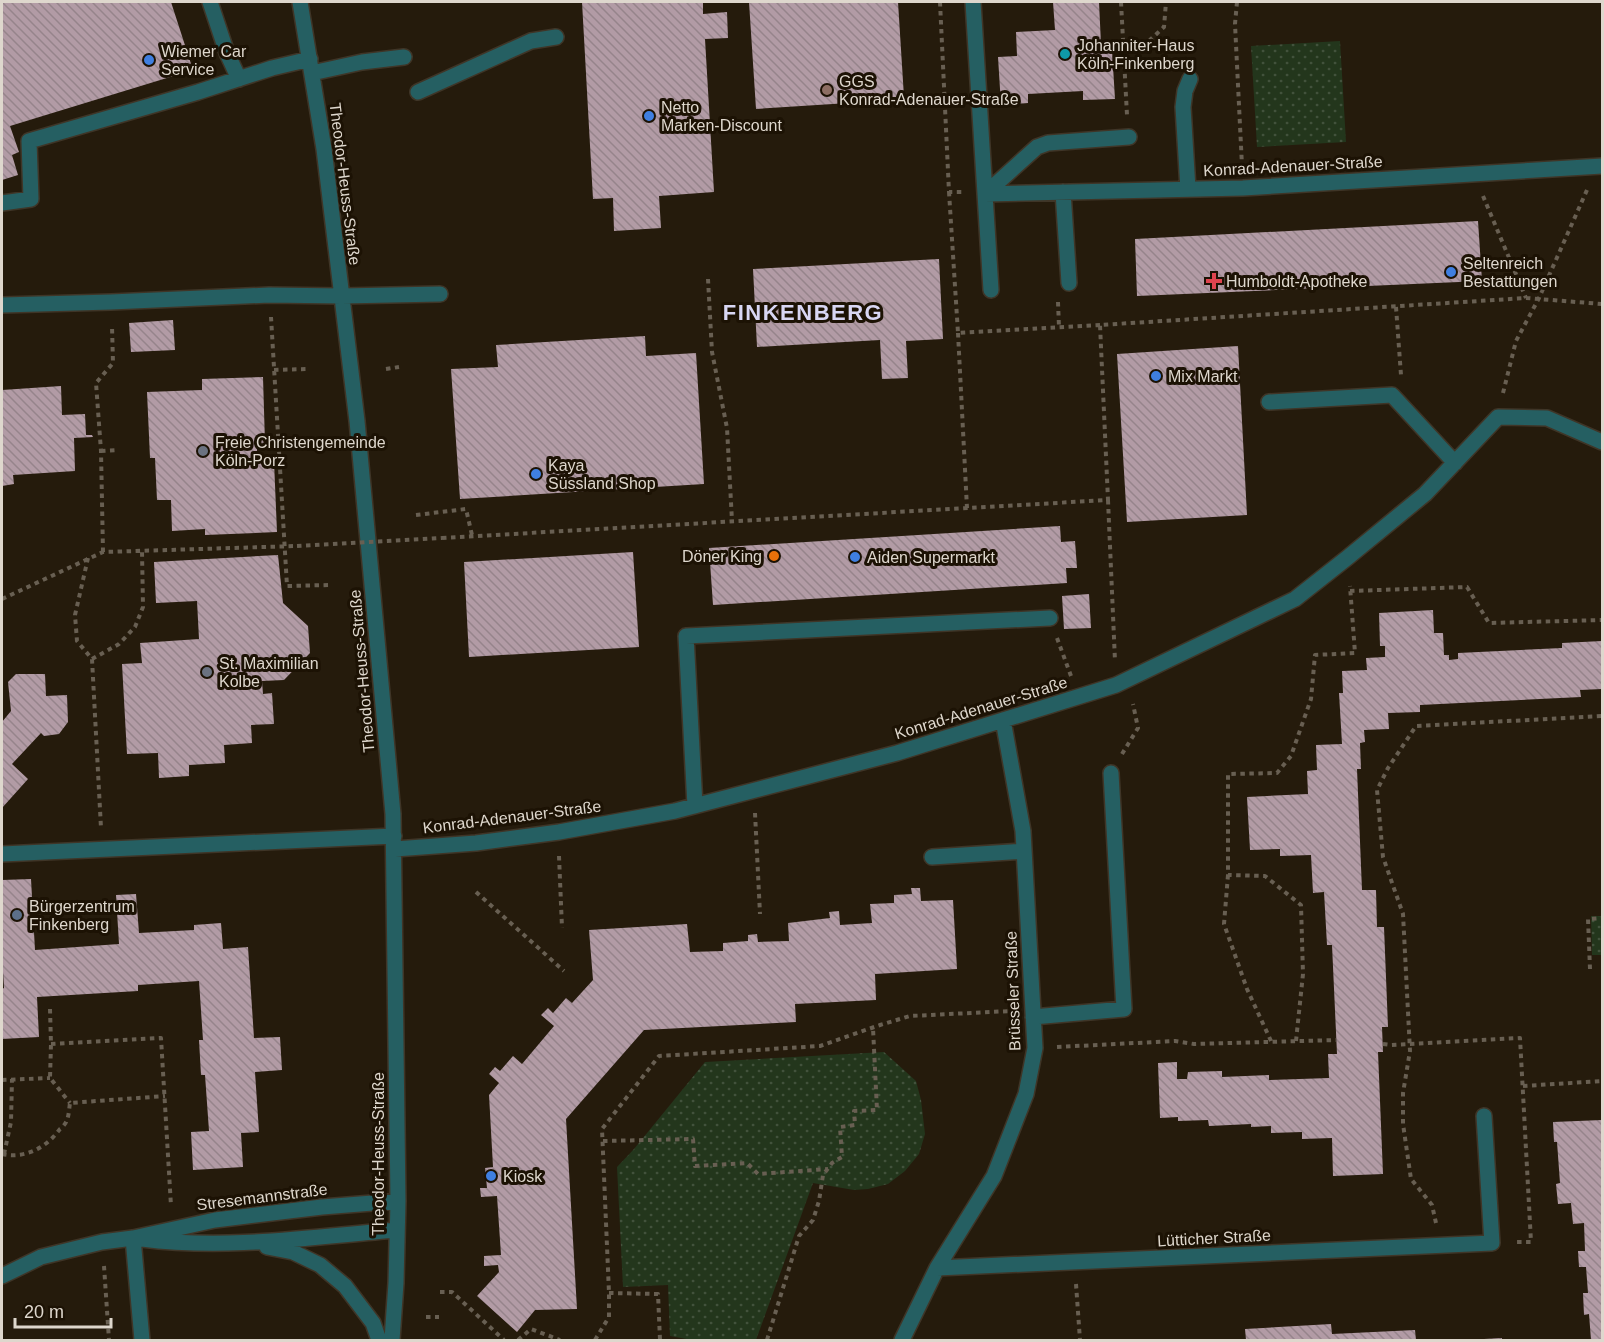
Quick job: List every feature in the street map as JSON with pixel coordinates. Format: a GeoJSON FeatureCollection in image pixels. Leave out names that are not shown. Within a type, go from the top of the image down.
{"type":"FeatureCollection","features":[{"type":"Feature","properties":{"kind":"street"},"geometry":{"type":"LineString","coordinates":[[210,2],[227,53],[239,78]]}},
{"type":"Feature","properties":{"kind":"street","name":"Theodor-Heuss-Straße"},"geometry":{"type":"LineString","coordinates":[[300,2],[324,149],[357,421],[394,843],[398,1201],[392,1341]]}},
{"type":"Feature","properties":{"kind":"street"},"geometry":{"type":"LineString","coordinates":[[973,2],[992,290]]}},
{"type":"Feature","properties":{"kind":"street"},"geometry":{"type":"LineString","coordinates":[[418,92],[531,41],[556,38]]}},
{"type":"Feature","properties":{"kind":"street"},"geometry":{"type":"LineString","coordinates":[[2,203],[31,199],[29,141],[272,68],[404,57]]}},
{"type":"Feature","properties":{"kind":"street"},"geometry":{"type":"LineString","coordinates":[[1188,189],[1183,107],[1185,91],[1190,79]]}},
{"type":"Feature","properties":{"kind":"street"},"geometry":{"type":"LineString","coordinates":[[985,194],[1037,147],[1048,143],[1128,137]]}},
{"type":"Feature","properties":{"kind":"street","name":"Konrad-Adenauer-Straße"},"geometry":{"type":"LineString","coordinates":[[985,194],[1243,188],[1600,166]]}},
{"type":"Feature","properties":{"kind":"street"},"geometry":{"type":"LineString","coordinates":[[1063,192],[1069,283]]}},
{"type":"Feature","properties":{"kind":"street"},"geometry":{"type":"LineString","coordinates":[[2,305],[269,295],[440,294]]}},
{"type":"Feature","properties":{"kind":"street"},"geometry":{"type":"LineString","coordinates":[[1269,402],[1392,395],[1455,463]]}},
{"type":"Feature","properties":{"kind":"street"},"geometry":{"type":"LineString","coordinates":[[1498,417],[1547,418],[1602,442]]}},
{"type":"Feature","properties":{"kind":"street","name":"Konrad-Adenauer-Straße"},"geometry":{"type":"LineString","coordinates":[[2,854],[394,843],[477,843],[559,832],[675,811],[897,753],[1122,682],[1295,599],[1425,494],[1498,417]]}},
{"type":"Feature","properties":{"kind":"street"},"geometry":{"type":"LineString","coordinates":[[695,806],[686,636],[1050,618]]}},
{"type":"Feature","properties":{"kind":"street","name":"Brüsseler Straße"},"geometry":{"type":"LineString","coordinates":[[902,1341],[937,1268],[994,1176],[1026,1094],[1035,1048],[1023,831],[1003,720]]}},
{"type":"Feature","properties":{"kind":"street"},"geometry":{"type":"LineString","coordinates":[[1034,1013],[1124,1009],[1111,773]]}},
{"type":"Feature","properties":{"kind":"street"},"geometry":{"type":"LineString","coordinates":[[932,857],[1024,850]]}},
{"type":"Feature","properties":{"kind":"street"},"geometry":{"type":"LineString","coordinates":[[1484,1116],[1492,1243]]}},
{"type":"Feature","properties":{"kind":"street","name":"Stresemannstraße"},"geometry":{"type":"LineString","coordinates":[[2,1276],[40,1257],[172,1228],[215,1220],[398,1201]]}},
{"type":"Feature","properties":{"kind":"street","name":"Stresemannstraße"},"geometry":{"type":"LineString","coordinates":[[133,1238],[174,1243],[249,1243],[396,1230]]}},
{"type":"Feature","properties":{"kind":"street"},"geometry":{"type":"LineString","coordinates":[[133,1238],[142,1341]]}},
{"type":"Feature","properties":{"kind":"street","name":"Stresemannstraße"},"geometry":{"type":"LineString","coordinates":[[249,1243],[292,1252],[320,1265],[345,1286],[373,1323],[380,1341]]}},
{"type":"Feature","properties":{"kind":"street","name":"Lütticher Straße"},"geometry":{"type":"LineString","coordinates":[[937,1268],[1492,1243]]}},
{"type":"Feature","properties":{"kind":"path"},"geometry":{"type":"LineString","coordinates":[[940,2],[949,192],[985,194]]}},
{"type":"Feature","properties":{"kind":"path"},"geometry":{"type":"LineString","coordinates":[[1121,2],[1128,137]]}},
{"type":"Feature","properties":{"kind":"path"},"geometry":{"type":"LineString","coordinates":[[1123,48],[1150,40],[1164,27],[1166,2]]}},
{"type":"Feature","properties":{"kind":"path"},"geometry":{"type":"LineString","coordinates":[[1237,2],[1235,24],[1243,188]]}},
{"type":"Feature","properties":{"kind":"path"},"geometry":{"type":"LineString","coordinates":[[1498,417],[1516,341],[1539,298],[1600,166]]}},
{"type":"Feature","properties":{"kind":"path"},"geometry":{"type":"LineString","coordinates":[[1474,174],[1526,298]]}},
{"type":"Feature","properties":{"kind":"path"},"geometry":{"type":"LineString","coordinates":[[708,279],[712,352],[728,428],[732,521]]}},
{"type":"Feature","properties":{"kind":"path"},"geometry":{"type":"LineString","coordinates":[[269,295],[287,586],[329,585]]}},
{"type":"Feature","properties":{"kind":"path"},"geometry":{"type":"LineString","coordinates":[[1111,773],[1138,728],[1122,682],[1108,500],[1100,325],[1526,298],[1602,304]]}},
{"type":"Feature","properties":{"kind":"path"},"geometry":{"type":"LineString","coordinates":[[103,552],[101,451],[96,383],[114,363],[111,302]]}},
{"type":"Feature","properties":{"kind":"path"},"geometry":{"type":"LineString","coordinates":[[1392,395],[1401,375],[1396,307]]}},
{"type":"Feature","properties":{"kind":"path"},"geometry":{"type":"LineString","coordinates":[[958,333],[967,508]]}},
{"type":"Feature","properties":{"kind":"path"},"geometry":{"type":"LineString","coordinates":[[386,369],[399,367]]}},
{"type":"Feature","properties":{"kind":"path"},"geometry":{"type":"LineString","coordinates":[[274,370],[309,369]]}},
{"type":"Feature","properties":{"kind":"path"},"geometry":{"type":"LineString","coordinates":[[101,451],[118,450]]}},
{"type":"Feature","properties":{"kind":"path"},"geometry":{"type":"LineString","coordinates":[[2,599],[103,552],[297,546],[1108,500]]}},
{"type":"Feature","properties":{"kind":"path"},"geometry":{"type":"LineString","coordinates":[[416,515],[466,508],[472,535]]}},
{"type":"Feature","properties":{"kind":"path"},"geometry":{"type":"LineString","coordinates":[[92,659],[119,644],[135,627],[143,607],[142,551]]}},
{"type":"Feature","properties":{"kind":"path"},"geometry":{"type":"LineString","coordinates":[[88,558],[75,615],[77,640],[92,659],[102,850]]}},
{"type":"Feature","properties":{"kind":"path"},"geometry":{"type":"LineString","coordinates":[[1271,1041],[1247,988],[1224,924],[1228,875],[1228,774],[1277,773],[1291,756],[1311,699],[1315,656],[1355,653],[1347,558]]}},
{"type":"Feature","properties":{"kind":"path"},"geometry":{"type":"LineString","coordinates":[[1350,591],[1467,587],[1489,623],[1602,620]]}},
{"type":"Feature","properties":{"kind":"path"},"geometry":{"type":"LineString","coordinates":[[1057,638],[1062,652]]}},
{"type":"Feature","properties":{"kind":"path"},"geometry":{"type":"LineString","coordinates":[[1438,1245],[1432,1205],[1411,1179],[1403,1124],[1403,1093],[1410,1051],[1403,914],[1383,857],[1377,790],[1388,768],[1416,726],[1602,716]]}},
{"type":"Feature","properties":{"kind":"path"},"geometry":{"type":"LineString","coordinates":[[753,790],[760,914]]}},
{"type":"Feature","properties":{"kind":"path"},"geometry":{"type":"LineString","coordinates":[[559,832],[562,928]]}},
{"type":"Feature","properties":{"kind":"path"},"geometry":{"type":"LineString","coordinates":[[1228,875],[1265,876],[1301,906],[1303,974],[1296,1041]]}},
{"type":"Feature","properties":{"kind":"path"},"geometry":{"type":"LineString","coordinates":[[476,892],[564,972]]}},
{"type":"Feature","properties":{"kind":"path"},"geometry":{"type":"LineString","coordinates":[[1590,969],[1588,919],[1602,918]]}},
{"type":"Feature","properties":{"kind":"path"},"geometry":{"type":"LineString","coordinates":[[50,1009],[50,1078],[70,1103]]}},
{"type":"Feature","properties":{"kind":"path"},"geometry":{"type":"LineString","coordinates":[[595,1341],[609,1317],[602,1129],[659,1056],[820,1046],[910,1016],[1034,1013]]}},
{"type":"Feature","properties":{"kind":"path"},"geometry":{"type":"LineString","coordinates":[[767,1341],[799,1236],[813,1220],[823,1175],[832,1163],[842,1157],[840,1126],[855,1125],[854,1112],[877,1110],[873,1028]]}},
{"type":"Feature","properties":{"kind":"path"},"geometry":{"type":"LineString","coordinates":[[51,1044],[161,1038],[172,1228]]}},
{"type":"Feature","properties":{"kind":"path"},"geometry":{"type":"LineString","coordinates":[[1383,1044],[1520,1038],[1531,1242],[1492,1243]]}},
{"type":"Feature","properties":{"kind":"path"},"geometry":{"type":"LineString","coordinates":[[1035,1048],[1175,1041],[1194,1044],[1336,1040]]}},
{"type":"Feature","properties":{"kind":"path"},"geometry":{"type":"LineString","coordinates":[[6,1079],[50,1078]]}},
{"type":"Feature","properties":{"kind":"path"},"geometry":{"type":"LineString","coordinates":[[2,1085],[6,1079]]}},
{"type":"Feature","properties":{"kind":"path"},"geometry":{"type":"LineString","coordinates":[[6,1079],[11,1122],[3,1154],[11,1156],[34,1151],[53,1138],[66,1122],[70,1103]]}},
{"type":"Feature","properties":{"kind":"path"},"geometry":{"type":"LineString","coordinates":[[1523,1086],[1602,1081]]}},
{"type":"Feature","properties":{"kind":"path"},"geometry":{"type":"LineString","coordinates":[[70,1103],[165,1096]]}},
{"type":"Feature","properties":{"kind":"path"},"geometry":{"type":"LineString","coordinates":[[603,1142],[693,1139],[695,1166],[747,1163],[758,1174],[828,1169]]}},
{"type":"Feature","properties":{"kind":"path"},"geometry":{"type":"LineString","coordinates":[[102,1242],[109,1341]]}},
{"type":"Feature","properties":{"kind":"path"},"geometry":{"type":"LineString","coordinates":[[1074,1262],[1080,1341]]}},
{"type":"Feature","properties":{"kind":"path"},"geometry":{"type":"LineString","coordinates":[[440,1292],[452,1292],[504,1341]]}},
{"type":"Feature","properties":{"kind":"path"},"geometry":{"type":"LineString","coordinates":[[609,1293],[658,1294],[660,1341]]}},
{"type":"Feature","properties":{"kind":"path"},"geometry":{"type":"LineString","coordinates":[[426,1317],[439,1317]]}},
{"type":"Feature","properties":{"kind":"path"},"geometry":{"type":"LineString","coordinates":[[518,1341],[531,1329],[560,1341]]}},
{"type":"Feature","properties":{"kind":"green space"},"geometry":{"type":"Polygon","coordinates":[[[1340,41],[1346,142],[1257,147],[1251,46],[1340,41]]]}},
{"type":"Feature","properties":{"kind":"green space"},"geometry":{"type":"Polygon","coordinates":[[[1591,916],[1602,916],[1602,955],[1592,955],[1591,916]]]}},
{"type":"Feature","properties":{"kind":"green space"},"geometry":{"type":"Polygon","coordinates":[[[884,1052],[916,1081],[925,1134],[919,1154],[905,1171],[888,1184],[854,1190],[813,1183],[756,1340],[692,1340],[670,1336],[668,1285],[623,1287],[617,1167],[705,1062],[884,1052]]]}},
{"type":"Feature","properties":{"kind":"building"},"geometry":{"type":"Polygon","coordinates":[[[2,2],[171,2],[193,70],[10,126],[19,152],[12,155],[18,175],[2,180],[2,2]]]}},
{"type":"Feature","properties":{"kind":"building","name":"Netto Marken-Discount"},"geometry":{"type":"Polygon","coordinates":[[[582,2],[703,2],[703,14],[727,12],[728,38],[705,39],[714,192],[659,196],[661,228],[614,231],[613,198],[593,199],[582,2]]]}},
{"type":"Feature","properties":{"kind":"building"},"geometry":{"type":"Polygon","coordinates":[[[749,2],[898,2],[904,97],[880,98],[880,101],[756,109],[749,2]]]}},
{"type":"Feature","properties":{"kind":"building","name":"Johanniter-Haus Köln-Finkenberg"},"geometry":{"type":"Polygon","coordinates":[[[1053,2],[1099,2],[1101,44],[1092,44],[1093,51],[1112,50],[1115,99],[1083,100],[1083,91],[1028,94],[1028,103],[1001,105],[998,57],[1017,56],[1016,32],[1055,30],[1053,2]]]}},
{"type":"Feature","properties":{"kind":"building"},"geometry":{"type":"Polygon","coordinates":[[[1478,221],[1482,281],[1137,296],[1135,239],[1478,221]]]}},
{"type":"Feature","properties":{"kind":"building"},"geometry":{"type":"Polygon","coordinates":[[[939,259],[943,339],[906,341],[908,378],[882,379],[880,340],[757,347],[753,269],[939,259]]]}},
{"type":"Feature","properties":{"kind":"building"},"geometry":{"type":"Polygon","coordinates":[[[173,320],[175,350],[131,352],[129,323],[173,320]]]}},
{"type":"Feature","properties":{"kind":"building"},"geometry":{"type":"Polygon","coordinates":[[[645,336],[646,356],[696,353],[704,484],[460,499],[451,369],[498,367],[496,345],[645,336]]]}},
{"type":"Feature","properties":{"kind":"building"},"geometry":{"type":"Polygon","coordinates":[[[1238,346],[1247,515],[1127,522],[1117,354],[1238,346]]]}},
{"type":"Feature","properties":{"kind":"building","name":"Freie Christengemeinde Köln-Porz"},"geometry":{"type":"Polygon","coordinates":[[[263,377],[265,443],[257,444],[257,462],[274,461],[277,532],[205,535],[205,529],[172,531],[171,500],[157,500],[155,458],[150,458],[147,392],[202,390],[202,379],[263,377]]]}},
{"type":"Feature","properties":{"kind":"building"},"geometry":{"type":"Polygon","coordinates":[[[61,386],[62,415],[85,414],[86,435],[93,437],[74,438],[75,471],[13,475],[14,484],[2,486],[2,390],[61,386]]]}},
{"type":"Feature","properties":{"kind":"building"},"geometry":{"type":"Polygon","coordinates":[[[1060,526],[1061,542],[1075,541],[1077,568],[1066,568],[1067,583],[713,605],[709,548],[1060,526]]]}},
{"type":"Feature","properties":{"kind":"building"},"geometry":{"type":"Polygon","coordinates":[[[633,552],[639,647],[469,657],[464,562],[633,552]]]}},
{"type":"Feature","properties":{"kind":"building","name":"St. Maximilian Kolbe"},"geometry":{"type":"Polygon","coordinates":[[[278,555],[283,603],[308,626],[310,653],[284,680],[262,681],[263,694],[272,693],[274,724],[251,725],[252,743],[224,745],[225,763],[189,765],[189,776],[159,778],[158,753],[127,754],[122,664],[142,663],[140,643],[199,639],[197,601],[156,603],[154,562],[278,555]]]}},
{"type":"Feature","properties":{"kind":"building"},"geometry":{"type":"Polygon","coordinates":[[[1089,594],[1091,628],[1064,629],[1062,596],[1089,594]]]}},
{"type":"Feature","properties":{"kind":"building"},"geometry":{"type":"Polygon","coordinates":[[[1433,610],[1434,633],[1443,633],[1444,655],[1449,655],[1449,660],[1458,659],[1458,653],[1562,648],[1562,643],[1602,641],[1602,689],[1580,690],[1581,697],[1420,705],[1420,712],[1388,713],[1389,729],[1364,730],[1365,742],[1360,743],[1361,769],[1357,769],[1362,890],[1376,890],[1377,927],[1384,927],[1388,1027],[1382,1027],[1383,1052],[1378,1052],[1383,1174],[1333,1176],[1332,1138],[1302,1139],[1302,1132],[1271,1133],[1271,1126],[1251,1127],[1251,1124],[1209,1126],[1208,1120],[1178,1121],[1178,1117],[1160,1118],[1158,1063],[1177,1062],[1177,1079],[1187,1079],[1188,1072],[1222,1071],[1222,1077],[1269,1075],[1269,1080],[1329,1078],[1328,1054],[1337,1054],[1332,945],[1327,945],[1324,892],[1313,893],[1311,855],[1280,856],[1280,849],[1250,850],[1247,797],[1308,794],[1307,771],[1317,770],[1316,745],[1342,744],[1339,693],[1343,693],[1342,671],[1367,670],[1366,658],[1385,657],[1385,646],[1380,646],[1379,613],[1433,610]]]}},
{"type":"Feature","properties":{"kind":"building"},"geometry":{"type":"Polygon","coordinates":[[[16,674],[45,674],[46,696],[67,695],[68,722],[59,734],[44,736],[41,733],[12,764],[28,779],[2,808],[2,722],[11,711],[8,682],[16,674]]]}},
{"type":"Feature","properties":{"kind":"building"},"geometry":{"type":"Polygon","coordinates":[[[31,879],[35,950],[119,944],[116,895],[136,894],[139,933],[194,930],[194,925],[221,923],[223,949],[248,947],[254,1038],[280,1037],[282,1070],[255,1072],[259,1132],[241,1133],[243,1167],[193,1170],[191,1132],[209,1131],[205,1075],[201,1075],[199,1040],[203,1040],[199,981],[138,985],[138,991],[37,997],[39,1037],[2,1039],[2,989],[4,988],[2,880],[31,879]]]}},
{"type":"Feature","properties":{"kind":"building"},"geometry":{"type":"Polygon","coordinates":[[[911,888],[920,888],[921,901],[953,900],[957,969],[875,974],[876,1000],[795,1004],[796,1022],[644,1030],[566,1119],[577,1309],[535,1310],[517,1332],[477,1296],[499,1272],[498,1265],[484,1266],[484,1256],[501,1255],[497,1196],[481,1197],[480,1188],[487,1188],[485,1168],[493,1167],[489,1095],[499,1083],[489,1074],[495,1067],[500,1071],[513,1056],[522,1064],[554,1026],[541,1015],[548,1008],[553,1013],[566,998],[572,1003],[593,980],[589,930],[687,924],[690,952],[723,951],[723,943],[748,941],[748,935],[757,934],[758,942],[789,941],[788,923],[830,918],[829,912],[839,911],[840,925],[872,923],[870,904],[894,903],[894,895],[912,894],[911,888]]]}},
{"type":"Feature","properties":{"kind":"building"},"geometry":{"type":"Polygon","coordinates":[[[1602,1120],[1602,1340],[1591,1340],[1589,1314],[1584,1315],[1583,1293],[1588,1293],[1586,1267],[1579,1267],[1578,1251],[1585,1251],[1584,1223],[1573,1224],[1571,1203],[1558,1204],[1556,1184],[1560,1183],[1553,1122],[1602,1120]]]}},
{"type":"Feature","properties":{"kind":"building"},"geometry":{"type":"Polygon","coordinates":[[[1331,1324],[1332,1334],[1415,1330],[1416,1340],[1246,1340],[1245,1329],[1331,1324]]]}},
{"type":"Feature","properties":{"kind":"building"},"geometry":{"type":"Polygon","coordinates":[[[1502,1338],[1502,1340],[1484,1340],[1484,1339],[1502,1338]]]}},
{"type":"Feature","properties":{"kind":"place","name":"Johanniter-Haus Köln-Finkenberg"},"geometry":{"type":"Point","coordinates":[1065,54]}},
{"type":"Feature","properties":{"kind":"place","name":"Wiemer Car Service"},"geometry":{"type":"Point","coordinates":[149,60]}},
{"type":"Feature","properties":{"kind":"place","name":"GGS Konrad-Adenauer-Straße"},"geometry":{"type":"Point","coordinates":[827,90]}},
{"type":"Feature","properties":{"kind":"place","name":"Netto Marken-Discount"},"geometry":{"type":"Point","coordinates":[649,116]}},
{"type":"Feature","properties":{"kind":"place","name":"Seltenreich Bestattungen"},"geometry":{"type":"Point","coordinates":[1451,272]}},
{"type":"Feature","properties":{"kind":"place","name":"Humboldt-Apotheke"},"geometry":{"type":"Point","coordinates":[1214,281]}},
{"type":"Feature","properties":{"kind":"place","name":"Mix Markt"},"geometry":{"type":"Point","coordinates":[1156,376]}},
{"type":"Feature","properties":{"kind":"place","name":"Freie Christengemeinde Köln-Porz"},"geometry":{"type":"Point","coordinates":[203,451]}},
{"type":"Feature","properties":{"kind":"place","name":"Kaya Süssland Shop"},"geometry":{"type":"Point","coordinates":[536,474]}},
{"type":"Feature","properties":{"kind":"place","name":"Döner King"},"geometry":{"type":"Point","coordinates":[774,556]}},
{"type":"Feature","properties":{"kind":"place","name":"Aiden Supermarkt"},"geometry":{"type":"Point","coordinates":[855,557]}},
{"type":"Feature","properties":{"kind":"place","name":"St. Maximilian Kolbe"},"geometry":{"type":"Point","coordinates":[207,672]}},
{"type":"Feature","properties":{"kind":"place","name":"Bürgerzentrum Finkenberg"},"geometry":{"type":"Point","coordinates":[17,915]}},
{"type":"Feature","properties":{"kind":"place","name":"Kiosk"},"geometry":{"type":"Point","coordinates":[491,1176]}},
{"type":"Feature","properties":{"kind":"district","name":"FINKENBERG"},"geometry":{"type":"Point","coordinates":[803,312]}}]}
